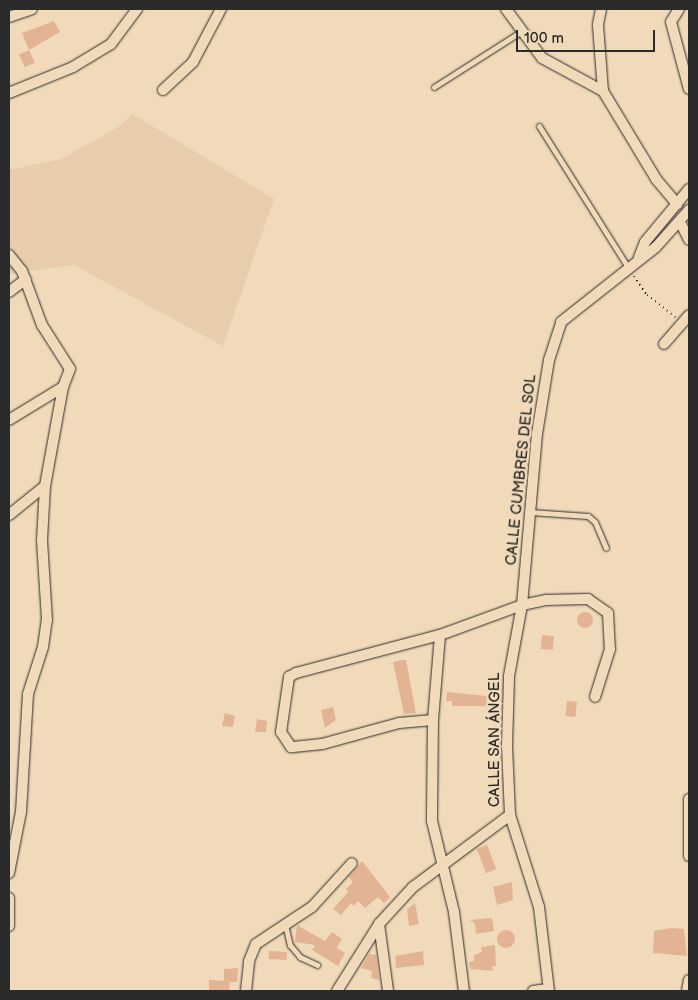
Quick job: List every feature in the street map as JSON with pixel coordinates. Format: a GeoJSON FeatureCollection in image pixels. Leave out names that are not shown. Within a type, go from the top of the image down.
{"type":"FeatureCollection","features":[{"type":"Feature","properties":{"kind":"street"},"geometry":{"type":"LineString","coordinates":[[9,17],[32,9]]}},
{"type":"Feature","properties":{"kind":"street"},"geometry":{"type":"LineString","coordinates":[[9,93],[73,67],[111,44],[137,9]]}},
{"type":"Feature","properties":{"kind":"street"},"geometry":{"type":"LineString","coordinates":[[163,90],[193,62],[221,9]]}},
{"type":"Feature","properties":{"kind":"street"},"geometry":{"type":"LineString","coordinates":[[506,9],[542,58],[603,91]]}},
{"type":"Feature","properties":{"kind":"street"},"geometry":{"type":"LineString","coordinates":[[601,9],[598,25],[603,91],[656,179],[677,204]]}},
{"type":"Feature","properties":{"kind":"street"},"geometry":{"type":"LineString","coordinates":[[679,9],[671,22],[689,89]]}},
{"type":"Feature","properties":{"kind":"street","name":"CALLE CUMBRES DEL SOL"},"geometry":{"type":"LineString","coordinates":[[639,257],[645,242],[689,189]]}},
{"type":"Feature","properties":{"kind":"street","name":"CALLE CUMBRES DEL SOL"},"geometry":{"type":"LineString","coordinates":[[522,605],[537,434],[555,336],[561,322],[573,310],[629,269],[639,257],[680,222],[689,210]]}},
{"type":"Feature","properties":{"kind":"street"},"geometry":{"type":"LineString","coordinates":[[680,222],[689,240]]}},
{"type":"Feature","properties":{"kind":"street"},"geometry":{"type":"LineString","coordinates":[[9,255],[26,279],[42,325],[69,365],[70,375],[63,387],[46,486],[42,540],[47,620],[43,647],[28,694],[21,812],[9,873]]}},
{"type":"Feature","properties":{"kind":"street"},"geometry":{"type":"LineString","coordinates":[[9,292],[26,279]]}},
{"type":"Feature","properties":{"kind":"street"},"geometry":{"type":"LineString","coordinates":[[664,344],[686,318]]}},
{"type":"Feature","properties":{"kind":"street"},"geometry":{"type":"LineString","coordinates":[[9,420],[63,387]]}},
{"type":"Feature","properties":{"kind":"street"},"geometry":{"type":"LineString","coordinates":[[9,515],[46,486]]}},
{"type":"Feature","properties":{"kind":"street"},"geometry":{"type":"LineString","coordinates":[[433,720],[399,723],[322,744],[290,747],[280,732],[289,677],[440,635],[522,605],[569,598],[588,599],[604,606],[611,622],[610,649],[595,697]]}},
{"type":"Feature","properties":{"kind":"street","name":"CALLE SAN ÁNGEL"},"geometry":{"type":"LineString","coordinates":[[522,605],[509,676],[510,815],[539,907],[549,990]]}},
{"type":"Feature","properties":{"kind":"street"},"geometry":{"type":"LineString","coordinates":[[440,635],[433,720],[432,821],[440,864],[454,912],[464,991]]}},
{"type":"Feature","properties":{"kind":"street"},"geometry":{"type":"LineString","coordinates":[[689,799],[689,856]]}},
{"type":"Feature","properties":{"kind":"street"},"geometry":{"type":"LineString","coordinates":[[337,991],[379,924],[413,887],[440,864],[510,815]]}},
{"type":"Feature","properties":{"kind":"street"},"geometry":{"type":"LineString","coordinates":[[246,991],[251,950],[285,923],[312,907],[352,863]]}},
{"type":"Feature","properties":{"kind":"street"},"geometry":{"type":"LineString","coordinates":[[9,898],[9,926]]}},
{"type":"Feature","properties":{"kind":"street"},"geometry":{"type":"LineString","coordinates":[[379,924],[388,991]]}},
{"type":"Feature","properties":{"kind":"street"},"geometry":{"type":"LineString","coordinates":[[687,991],[689,980]]}},
{"type":"Feature","properties":{"kind":"street"},"geometry":{"type":"LineString","coordinates":[[533,991],[549,990]]}},
{"type":"Feature","properties":{"kind":"lane"},"geometry":{"type":"LineString","coordinates":[[434,87],[522,31]]}},
{"type":"Feature","properties":{"kind":"lane"},"geometry":{"type":"LineString","coordinates":[[539,126],[629,269]]}},
{"type":"Feature","properties":{"kind":"lane"},"geometry":{"type":"LineString","coordinates":[[530,512],[588,516],[594,522],[606,548]]}},
{"type":"Feature","properties":{"kind":"lane"},"geometry":{"type":"LineString","coordinates":[[285,923],[290,945],[300,957],[317,964]]}},
{"type":"Feature","properties":{"kind":"path"},"geometry":{"type":"LineString","coordinates":[[629,269],[646,295],[686,318]]}},
{"type":"Feature","properties":{"kind":"shaded area"},"geometry":{"type":"Polygon","coordinates":[[[132,114],[274,199],[223,346],[74,265],[9,274],[9,170],[61,159],[120,126],[132,114]]]}},
{"type":"Feature","properties":{"kind":"building"},"geometry":{"type":"Polygon","coordinates":[[[54,21],[60,32],[29,50],[22,33],[54,21]]]}},
{"type":"Feature","properties":{"kind":"building"},"geometry":{"type":"Polygon","coordinates":[[[29,50],[35,63],[25,67],[19,55],[29,50]]]}},
{"type":"Feature","properties":{"kind":"building"},"geometry":{"type":"Polygon","coordinates":[[[582,612],[588,612],[593,617],[591,626],[582,628],[577,623],[577,617],[582,612]]]}},
{"type":"Feature","properties":{"kind":"building"},"geometry":{"type":"Polygon","coordinates":[[[542,635],[554,636],[553,650],[541,649],[542,635]]]}},
{"type":"Feature","properties":{"kind":"building"},"geometry":{"type":"Polygon","coordinates":[[[406,660],[416,713],[404,714],[393,662],[406,660]]]}},
{"type":"Feature","properties":{"kind":"building"},"geometry":{"type":"Polygon","coordinates":[[[447,692],[487,696],[486,706],[452,706],[452,701],[446,701],[447,692]]]}},
{"type":"Feature","properties":{"kind":"building"},"geometry":{"type":"Polygon","coordinates":[[[567,701],[577,702],[575,717],[565,716],[567,701]]]}},
{"type":"Feature","properties":{"kind":"building"},"geometry":{"type":"Polygon","coordinates":[[[333,707],[336,720],[325,728],[321,710],[333,707]]]}},
{"type":"Feature","properties":{"kind":"building"},"geometry":{"type":"Polygon","coordinates":[[[225,713],[235,716],[233,727],[222,726],[225,713]]]}},
{"type":"Feature","properties":{"kind":"building"},"geometry":{"type":"Polygon","coordinates":[[[257,719],[267,721],[266,732],[255,732],[257,719]]]}},
{"type":"Feature","properties":{"kind":"building"},"geometry":{"type":"Polygon","coordinates":[[[487,845],[496,869],[486,873],[477,849],[487,845]]]}},
{"type":"Feature","properties":{"kind":"building"},"geometry":{"type":"Polygon","coordinates":[[[362,861],[390,897],[384,903],[378,897],[365,908],[358,901],[354,906],[351,903],[341,915],[333,909],[348,892],[346,889],[353,882],[349,877],[362,861]]]}},
{"type":"Feature","properties":{"kind":"building"},"geometry":{"type":"Polygon","coordinates":[[[512,882],[513,900],[497,905],[493,887],[512,882]]]}},
{"type":"Feature","properties":{"kind":"building"},"geometry":{"type":"Polygon","coordinates":[[[415,903],[419,924],[409,926],[407,909],[415,903]]]}},
{"type":"Feature","properties":{"kind":"building"},"geometry":{"type":"Polygon","coordinates":[[[492,918],[494,931],[476,934],[475,924],[470,920],[492,918]]]}},
{"type":"Feature","properties":{"kind":"building"},"geometry":{"type":"Polygon","coordinates":[[[297,925],[325,941],[332,932],[342,939],[337,948],[345,953],[338,966],[312,950],[315,945],[295,942],[297,925]]]}},
{"type":"Feature","properties":{"kind":"building"},"geometry":{"type":"Polygon","coordinates":[[[671,928],[684,929],[687,956],[653,953],[654,931],[671,928]]]}},
{"type":"Feature","properties":{"kind":"building"},"geometry":{"type":"Polygon","coordinates":[[[502,930],[510,930],[515,935],[513,946],[502,948],[497,943],[497,935],[502,930]]]}},
{"type":"Feature","properties":{"kind":"building"},"geometry":{"type":"Polygon","coordinates":[[[495,945],[496,966],[492,966],[493,971],[470,969],[469,962],[474,961],[474,955],[482,952],[481,947],[495,945]]]}},
{"type":"Feature","properties":{"kind":"building"},"geometry":{"type":"Polygon","coordinates":[[[269,951],[287,952],[287,960],[269,959],[269,951]]]}},
{"type":"Feature","properties":{"kind":"building"},"geometry":{"type":"Polygon","coordinates":[[[423,951],[424,965],[396,968],[395,956],[423,951]]]}},
{"type":"Feature","properties":{"kind":"building"},"geometry":{"type":"Polygon","coordinates":[[[369,954],[376,955],[379,980],[371,978],[372,971],[361,968],[369,954]]]}},
{"type":"Feature","properties":{"kind":"building"},"geometry":{"type":"Polygon","coordinates":[[[238,968],[237,982],[230,982],[229,991],[209,991],[209,980],[224,981],[224,969],[238,968]]]}}]}
